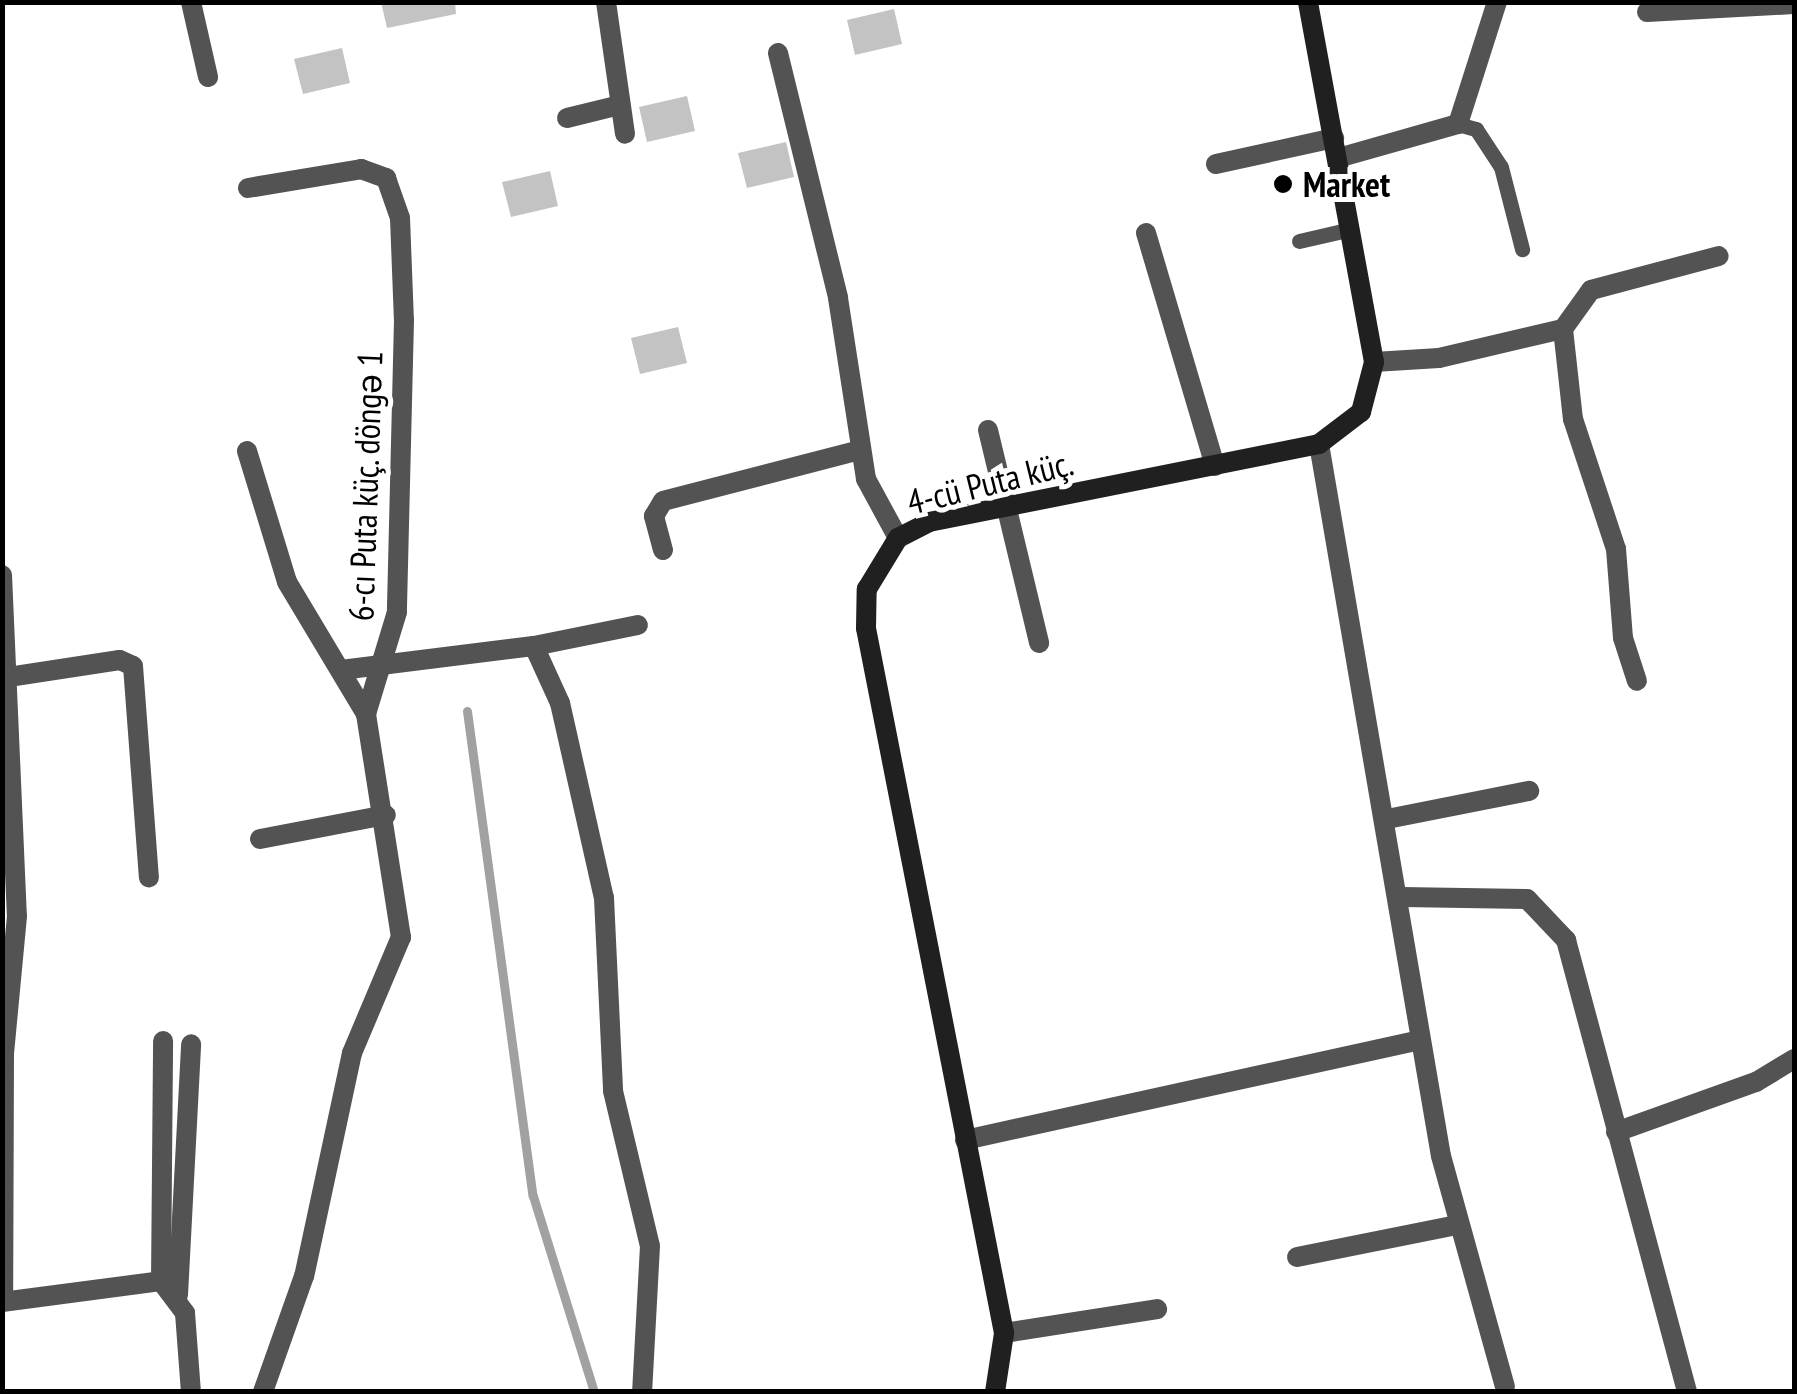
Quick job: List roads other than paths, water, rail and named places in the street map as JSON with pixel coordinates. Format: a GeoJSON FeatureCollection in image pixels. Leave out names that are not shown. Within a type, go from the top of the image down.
{"type":"FeatureCollection","features":[{"type":"Feature","properties":{"kind":"street"},"geometry":{"type":"LineString","coordinates":[[191,2],[208,77]]}},
{"type":"Feature","properties":{"kind":"street"},"geometry":{"type":"LineString","coordinates":[[606,2],[625,134]]}},
{"type":"Feature","properties":{"kind":"street","name":"4-cü Puta küç."},"geometry":{"type":"LineString","coordinates":[[996,1392],[1004,1333],[866,628],[875,565],[898,538],[1012,506],[1319,444],[1360,412],[1374,362],[1308,2]]}},
{"type":"Feature","properties":{"kind":"street"},"geometry":{"type":"LineString","coordinates":[[1216,164],[1336,148],[1458,124],[1497,2]]}},
{"type":"Feature","properties":{"kind":"street"},"geometry":{"type":"LineString","coordinates":[[1647,12],[1794,4]]}},
{"type":"Feature","properties":{"kind":"street"},"geometry":{"type":"LineString","coordinates":[[778,53],[838,298],[860,450],[898,538]]}},
{"type":"Feature","properties":{"kind":"street"},"geometry":{"type":"LineString","coordinates":[[567,118],[620,104]]}},
{"type":"Feature","properties":{"kind":"street","name":"6-cı Puta küç. döngə 1"},"geometry":{"type":"LineString","coordinates":[[248,188],[361,169],[386,178],[396,197],[404,320],[398,593],[384,667],[366,714]]}},
{"type":"Feature","properties":{"kind":"street"},"geometry":{"type":"LineString","coordinates":[[1146,233],[1216,466]]}},
{"type":"Feature","properties":{"kind":"street"},"geometry":{"type":"LineString","coordinates":[[1374,362],[1440,358],[1562,329],[1591,290],[1719,256]]}},
{"type":"Feature","properties":{"kind":"street"},"geometry":{"type":"LineString","coordinates":[[1562,329],[1573,420],[1616,549],[1622,638],[1637,681]]}},
{"type":"Feature","properties":{"kind":"street"},"geometry":{"type":"LineString","coordinates":[[988,430],[1012,506],[1039,643]]}},
{"type":"Feature","properties":{"kind":"street"},"geometry":{"type":"LineString","coordinates":[[1319,444],[1402,897],[1419,1040],[1457,1224],[1505,1386]]}},
{"type":"Feature","properties":{"kind":"street"},"geometry":{"type":"LineString","coordinates":[[663,550],[654,516],[663,501],[860,450]]}},
{"type":"Feature","properties":{"kind":"street"},"geometry":{"type":"LineString","coordinates":[[247,451],[287,582],[366,714],[386,815],[401,937],[352,1053],[304,1276],[264,1392]]}},
{"type":"Feature","properties":{"kind":"street"},"geometry":{"type":"LineString","coordinates":[[2,576],[17,916],[6,987],[3,1301],[160,1281],[178,1295]]}},
{"type":"Feature","properties":{"kind":"street"},"geometry":{"type":"LineString","coordinates":[[341,670],[534,646],[638,626]]}},
{"type":"Feature","properties":{"kind":"street"},"geometry":{"type":"LineString","coordinates":[[534,646],[575,743],[604,898],[613,1092],[650,1246],[642,1392]]}},
{"type":"Feature","properties":{"kind":"street"},"geometry":{"type":"LineString","coordinates":[[5,678],[120,660],[133,666],[149,877]]}},
{"type":"Feature","properties":{"kind":"street"},"geometry":{"type":"LineString","coordinates":[[1387,819],[1529,791]]}},
{"type":"Feature","properties":{"kind":"street"},"geometry":{"type":"LineString","coordinates":[[260,839],[386,815]]}},
{"type":"Feature","properties":{"kind":"street"},"geometry":{"type":"LineString","coordinates":[[1402,897],[1498,894],[1546,912],[1566,940],[1687,1392]]}},
{"type":"Feature","properties":{"kind":"street"},"geometry":{"type":"LineString","coordinates":[[965,1140],[1419,1040]]}},
{"type":"Feature","properties":{"kind":"street"},"geometry":{"type":"LineString","coordinates":[[160,1281],[163,1042]]}},
{"type":"Feature","properties":{"kind":"street"},"geometry":{"type":"LineString","coordinates":[[190,1392],[178,1295],[191,1044]]}},
{"type":"Feature","properties":{"kind":"street"},"geometry":{"type":"LineString","coordinates":[[1616,1132],[1756,1082],[1794,1059]]}},
{"type":"Feature","properties":{"kind":"street"},"geometry":{"type":"LineString","coordinates":[[1297,1258],[1457,1224]]}},
{"type":"Feature","properties":{"kind":"street"},"geometry":{"type":"LineString","coordinates":[[1004,1333],[1157,1309]]}},
{"type":"Feature","properties":{"kind":"lane"},"geometry":{"type":"LineString","coordinates":[[1458,124],[1476,129],[1502,167],[1522,248]]}},
{"type":"Feature","properties":{"kind":"lane"},"geometry":{"type":"LineString","coordinates":[[1299,241],[1350,229]]}},
{"type":"Feature","properties":{"kind":"waterway"},"geometry":{"type":"LineString","coordinates":[[467,711],[533,1196],[594,1392]]}},
{"type":"Feature","properties":{"kind":"place","name":"Market"},"geometry":{"type":"Point","coordinates":[1283,184]}}]}
